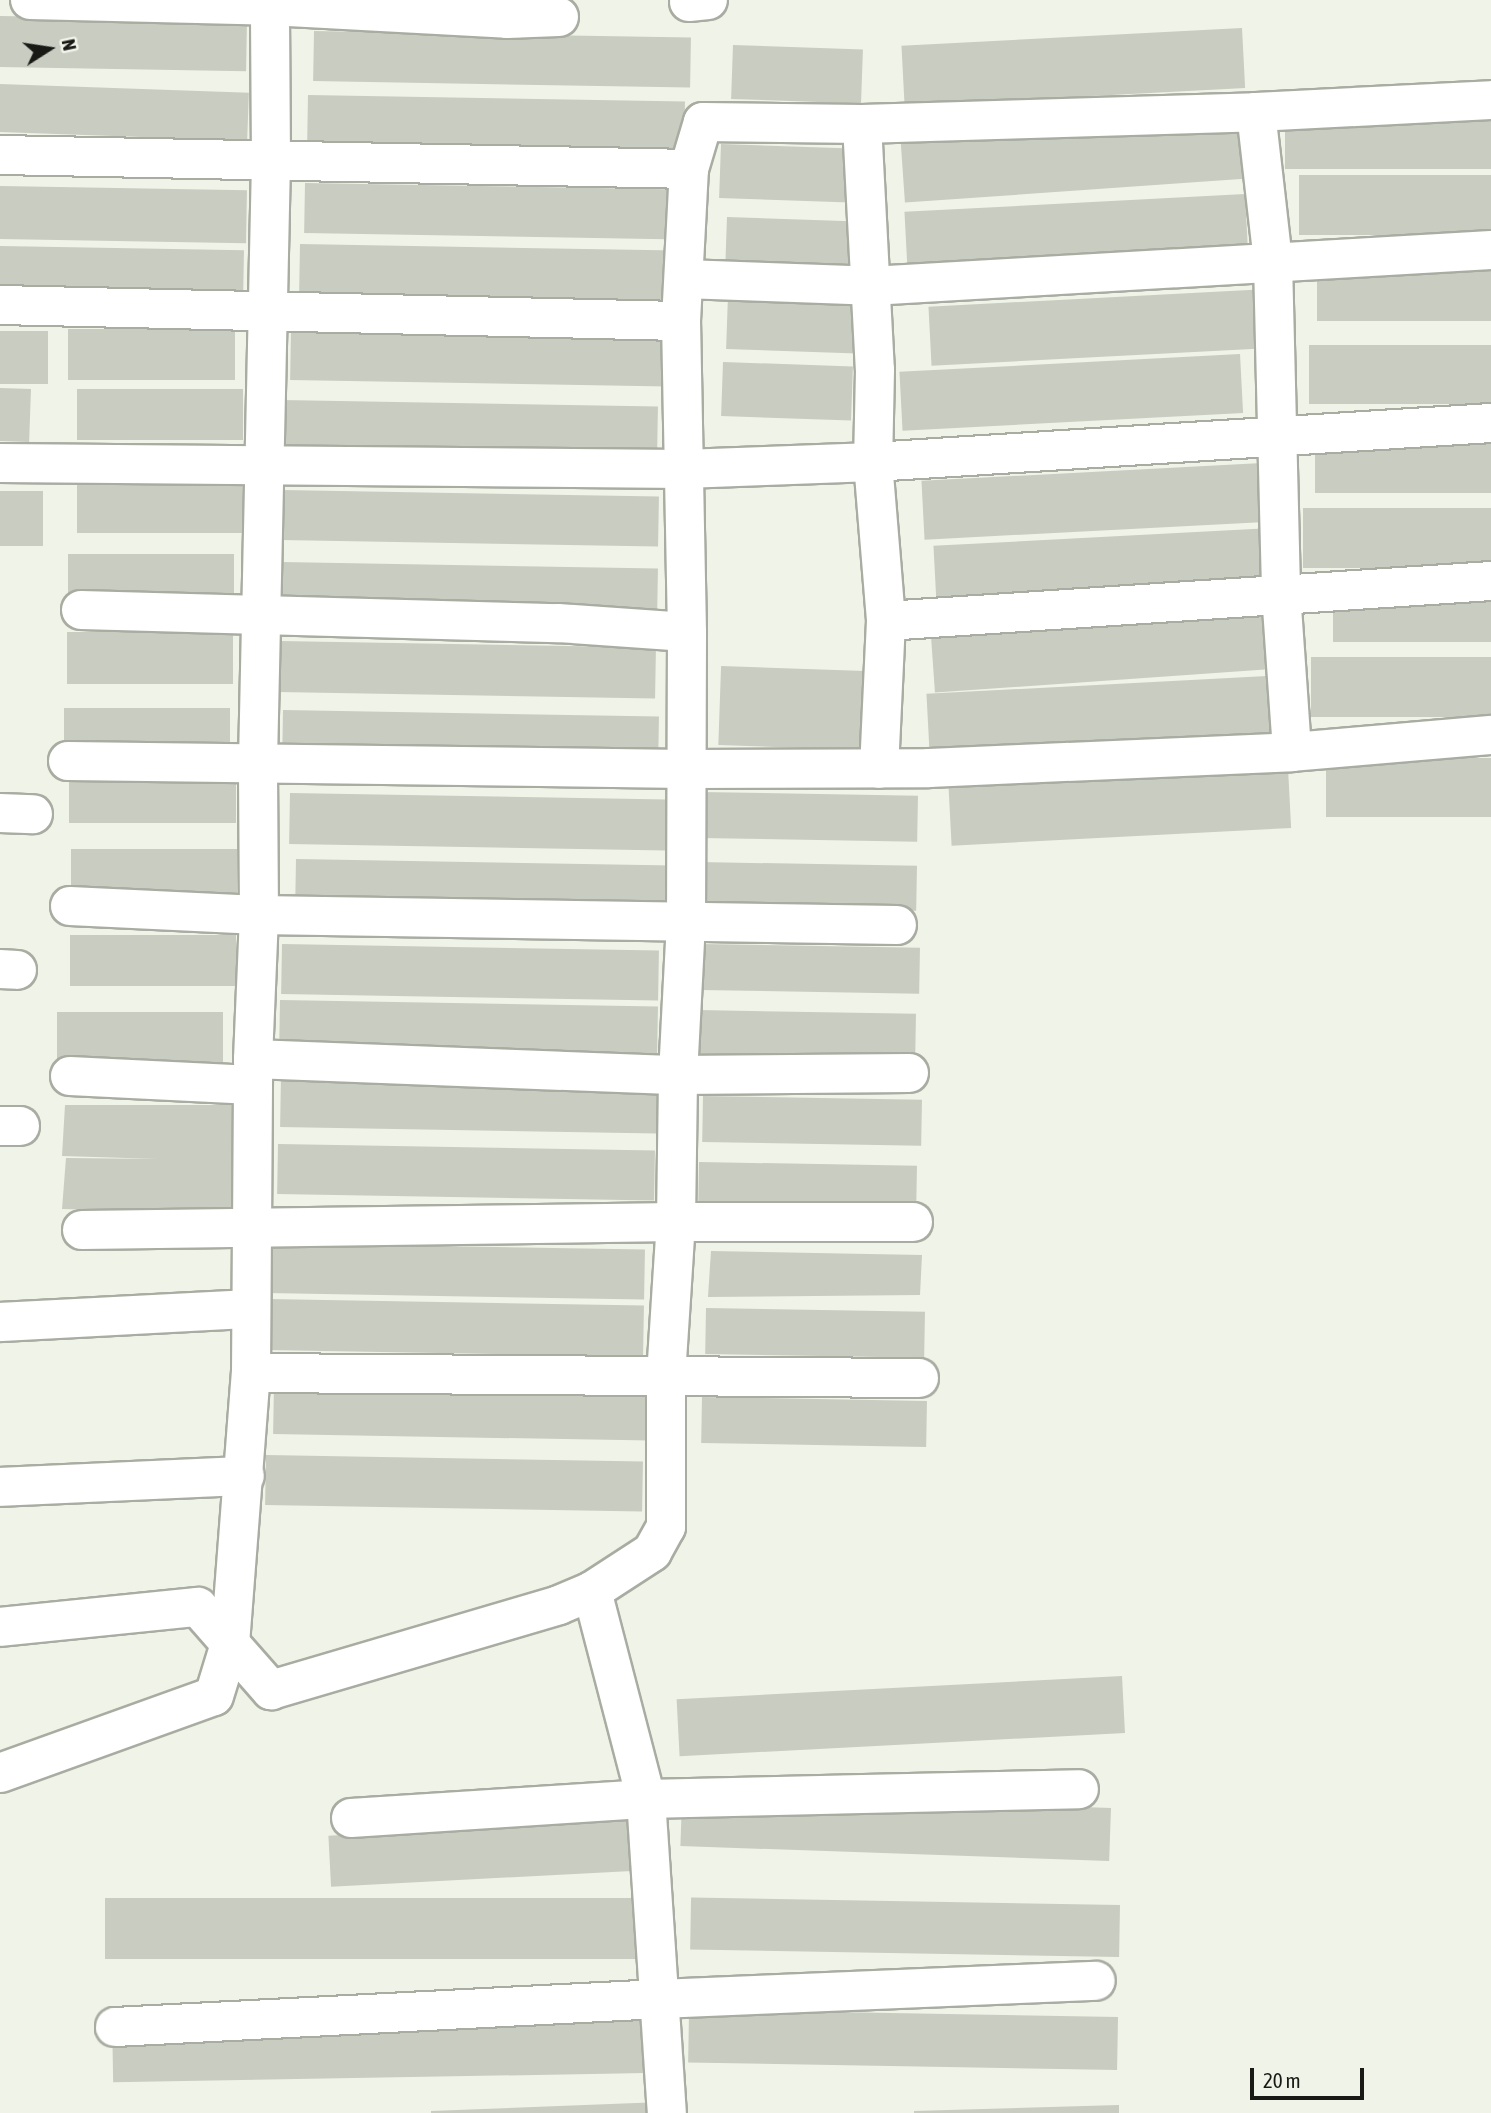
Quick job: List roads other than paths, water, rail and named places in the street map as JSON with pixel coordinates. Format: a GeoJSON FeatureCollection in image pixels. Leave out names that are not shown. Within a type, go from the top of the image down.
{"type":"FeatureCollection","features":[{"type":"Feature","properties":{"kind":"street"},"geometry":{"type":"LineString","coordinates":[[30,0],[270,6],[507,19],[559,17]]}},
{"type":"Feature","properties":{"kind":"street"},"geometry":{"type":"LineString","coordinates":[[0,1773],[214,1696],[230,1644],[251,1373],[253,1072],[259,915],[258,762],[271,159],[270,6]]}},
{"type":"Feature","properties":{"kind":"street"},"geometry":{"type":"LineString","coordinates":[[0,1627],[198,1606],[271,1690],[559,1605],[592,1591],[652,1552],[666,1527],[666,1377],[676,1222],[678,1076],[687,924],[687,632],[681,321],[689,169],[703,122],[862,124],[1256,112],[1491,100]]}},
{"type":"Feature","properties":{"kind":"street"},"geometry":{"type":"LineString","coordinates":[[1256,112],[1273,262],[1281,593],[1293,752]]}},
{"type":"Feature","properties":{"kind":"street"},"geometry":{"type":"LineString","coordinates":[[862,124],[875,370],[873,462],[886,621],[880,769]]}},
{"type":"Feature","properties":{"kind":"street"},"geometry":{"type":"LineString","coordinates":[[0,155],[689,169]]}},
{"type":"Feature","properties":{"kind":"street"},"geometry":{"type":"LineString","coordinates":[[684,279],[871,286],[1491,250]]}},
{"type":"Feature","properties":{"kind":"street"},"geometry":{"type":"LineString","coordinates":[[0,305],[681,321]]}},
{"type":"Feature","properties":{"kind":"street"},"geometry":{"type":"LineString","coordinates":[[0,463],[684,469],[873,462],[1491,423]]}},
{"type":"Feature","properties":{"kind":"street"},"geometry":{"type":"LineString","coordinates":[[886,621],[1491,580]]}},
{"type":"Feature","properties":{"kind":"street"},"geometry":{"type":"LineString","coordinates":[[81,610],[558,623],[687,632]]}},
{"type":"Feature","properties":{"kind":"street"},"geometry":{"type":"LineString","coordinates":[[68,761],[880,769],[1293,752],[1491,735]]}},
{"type":"Feature","properties":{"kind":"street"},"geometry":{"type":"LineString","coordinates":[[69,906],[259,915],[687,924],[897,925]]}},
{"type":"Feature","properties":{"kind":"street"},"geometry":{"type":"LineString","coordinates":[[70,1076],[253,1072],[678,1076],[909,1073]]}},
{"type":"Feature","properties":{"kind":"street"},"geometry":{"type":"LineString","coordinates":[[82,1230],[676,1222],[913,1222]]}},
{"type":"Feature","properties":{"kind":"street"},"geometry":{"type":"LineString","coordinates":[[0,1322],[251,1308]]}},
{"type":"Feature","properties":{"kind":"street"},"geometry":{"type":"LineString","coordinates":[[251,1373],[919,1378]]}},
{"type":"Feature","properties":{"kind":"street"},"geometry":{"type":"LineString","coordinates":[[0,1487],[245,1476]]}},
{"type":"Feature","properties":{"kind":"street"},"geometry":{"type":"LineString","coordinates":[[592,1591],[646,1799],[667,2113]]}},
{"type":"Feature","properties":{"kind":"street"},"geometry":{"type":"LineString","coordinates":[[351,1818],[646,1799],[1079,1789]]}},
{"type":"Feature","properties":{"kind":"street"},"geometry":{"type":"LineString","coordinates":[[116,2027],[1096,1980]]}}]}
